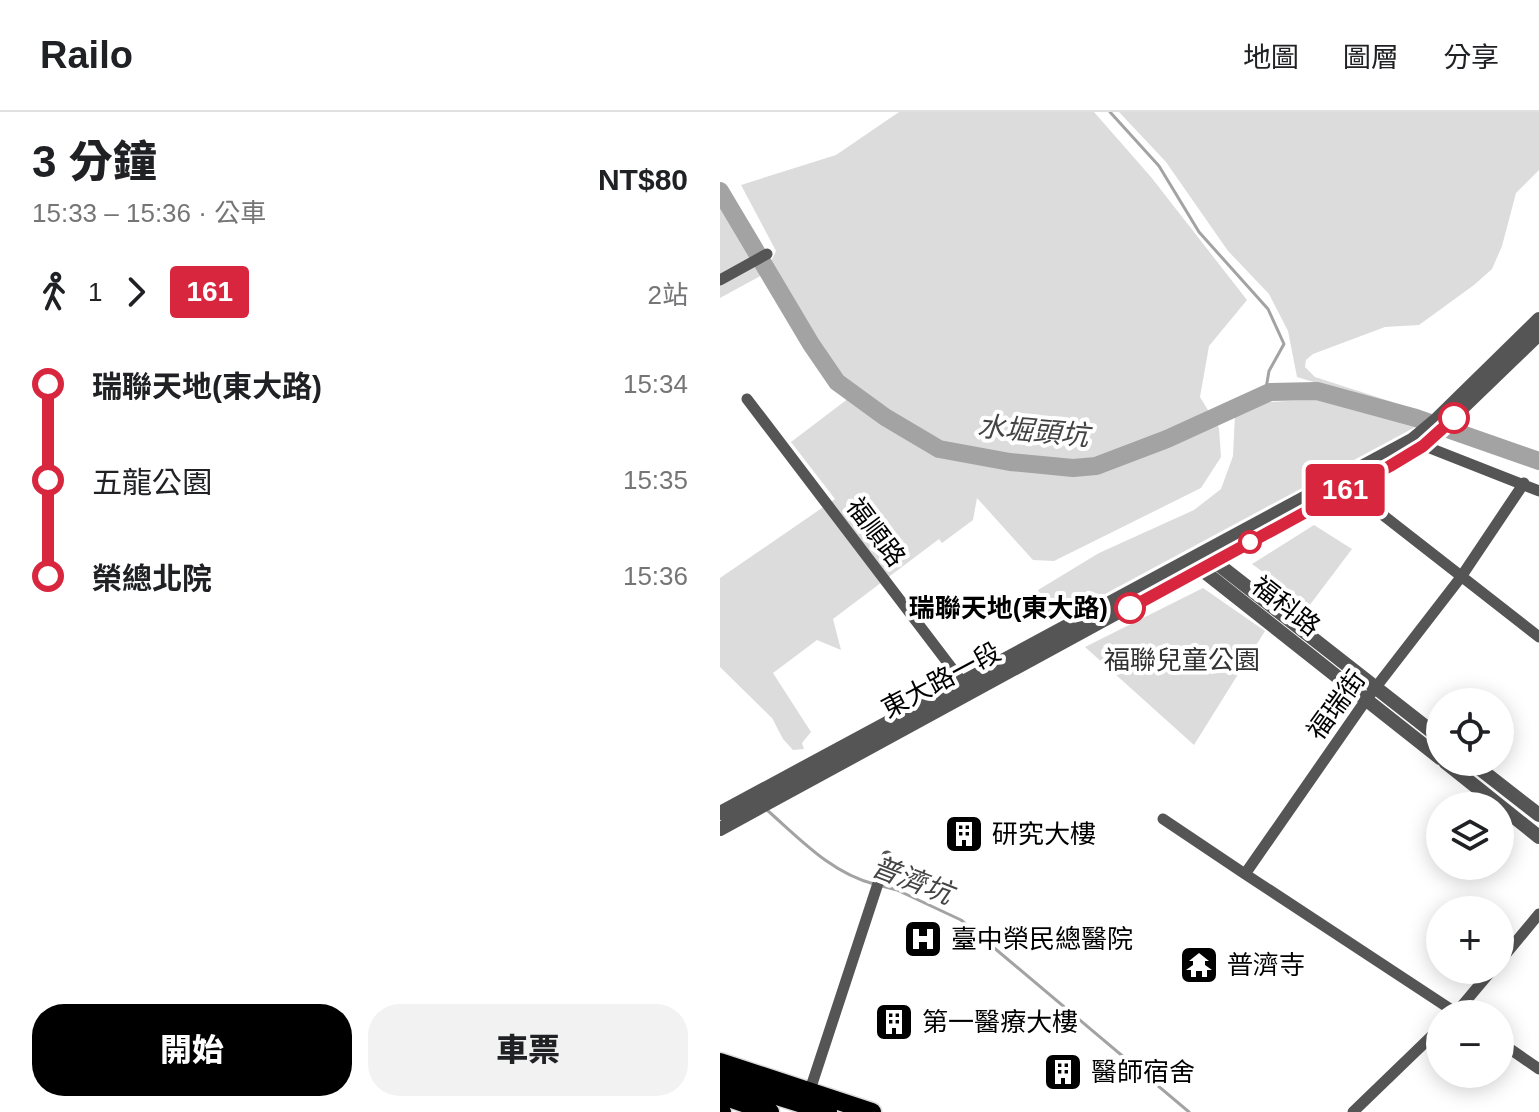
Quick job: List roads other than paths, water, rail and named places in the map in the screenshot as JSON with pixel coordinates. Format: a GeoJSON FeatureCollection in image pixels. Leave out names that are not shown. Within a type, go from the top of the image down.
{"type":"FeatureCollection","features":[{"type":"Feature","properties":{"kind":"main road"},"geometry":{"type":"LineString","coordinates":[[720,1062],[872,1112]]}},
{"type":"Feature","properties":{"kind":"main road"},"geometry":{"type":"LineString","coordinates":[[720,1078],[828,1112]]}},
{"type":"Feature","properties":{"kind":"main road"},"geometry":{"type":"LineString","coordinates":[[720,1095],[770,1112]]}},
{"type":"Feature","properties":{"kind":"street"},"geometry":{"type":"LineString","coordinates":[[720,280],[767,254]]}},
{"type":"Feature","properties":{"kind":"street","name":"東大路一段"},"geometry":{"type":"LineString","coordinates":[[1438,426],[1539,319]]}},
{"type":"Feature","properties":{"kind":"street","name":"東大路一段"},"geometry":{"type":"LineString","coordinates":[[720,829],[966,686],[1204,563],[1418,443],[1539,334]]}},
{"type":"Feature","properties":{"kind":"street","name":"福順路"},"geometry":{"type":"LineString","coordinates":[[747,399],[966,686]]}},
{"type":"Feature","properties":{"kind":"street"},"geometry":{"type":"LineString","coordinates":[[1418,443],[1539,491]]}},
{"type":"Feature","properties":{"kind":"street"},"geometry":{"type":"LineString","coordinates":[[1351,480],[1370,505],[1539,637]]}},
{"type":"Feature","properties":{"kind":"street","name":"福瑞街"},"geometry":{"type":"LineString","coordinates":[[1245,874],[1366,700],[1461,577],[1524,483]]}},
{"type":"Feature","properties":{"kind":"street","name":"福科路"},"geometry":{"type":"LineString","coordinates":[[1204,563],[1426,727]]}},
{"type":"Feature","properties":{"kind":"street","name":"福科路"},"geometry":{"type":"LineString","coordinates":[[1204,563],[1426,747]]}},
{"type":"Feature","properties":{"kind":"street","name":"東大路一段"},"geometry":{"type":"LineString","coordinates":[[720,813],[909,718]]}},
{"type":"Feature","properties":{"kind":"street"},"geometry":{"type":"LineString","coordinates":[[1463,776],[1539,837]]}},
{"type":"Feature","properties":{"kind":"street"},"geometry":{"type":"LineString","coordinates":[[1489,776],[1539,815]]}},
{"type":"Feature","properties":{"kind":"street"},"geometry":{"type":"LineString","coordinates":[[1163,819],[1435,1000]]}},
{"type":"Feature","properties":{"kind":"street"},"geometry":{"type":"LineString","coordinates":[[810,1090],[887,856]]}},
{"type":"Feature","properties":{"kind":"street"},"geometry":{"type":"LineString","coordinates":[[1514,944],[1539,914]]}},
{"type":"Feature","properties":{"kind":"street"},"geometry":{"type":"LineString","coordinates":[[1467,1000],[1481,984]]}},
{"type":"Feature","properties":{"kind":"street"},"geometry":{"type":"LineString","coordinates":[[1353,1112],[1426,1042]]}},
{"type":"Feature","properties":{"kind":"street"},"geometry":{"type":"LineString","coordinates":[[1514,1052],[1539,1069]]}},
{"type":"Feature","properties":{"kind":"waterway"},"geometry":{"type":"LineString","coordinates":[[1110,112],[1159,166],[1199,232],[1268,309],[1284,344],[1269,371],[1265,394]]}},
{"type":"Feature","properties":{"kind":"waterway","name":"水堀頭坑"},"geometry":{"type":"LineString","coordinates":[[720,191],[837,382],[885,417],[939,449],[1010,462],[1073,468],[1096,466],[1167,439],[1270,392],[1317,391],[1416,418],[1539,461]]}},
{"type":"Feature","properties":{"kind":"waterway","name":"普濟坑"},"geometry":{"type":"LineString","coordinates":[[767,810],[830,863],[874,884]]}},
{"type":"Feature","properties":{"kind":"waterway","name":"普濟坑"},"geometry":{"type":"LineString","coordinates":[[882,886],[961,920],[1189,1112]]}},
{"type":"Feature","properties":{"kind":"place","name":"瑞聯天地(東大路)"},"geometry":{"type":"Point","coordinates":[1130,608]}},
{"type":"Feature","properties":{"kind":"place","name":"研究大樓"},"geometry":{"type":"Point","coordinates":[964,834]}},
{"type":"Feature","properties":{"kind":"place","name":"臺中榮民總醫院"},"geometry":{"type":"Point","coordinates":[923,939]}},
{"type":"Feature","properties":{"kind":"place","name":"普濟寺"},"geometry":{"type":"Point","coordinates":[1199,965]}},
{"type":"Feature","properties":{"kind":"place","name":"第一醫療大樓"},"geometry":{"type":"Point","coordinates":[894,1022]}},
{"type":"Feature","properties":{"kind":"place","name":"醫師宿舍"},"geometry":{"type":"Point","coordinates":[1063,1072]}},
{"type":"Feature","properties":{"kind":"park label","name":"福聯兒童公園"},"geometry":{"type":"Point","coordinates":[1182,660]}}]}
